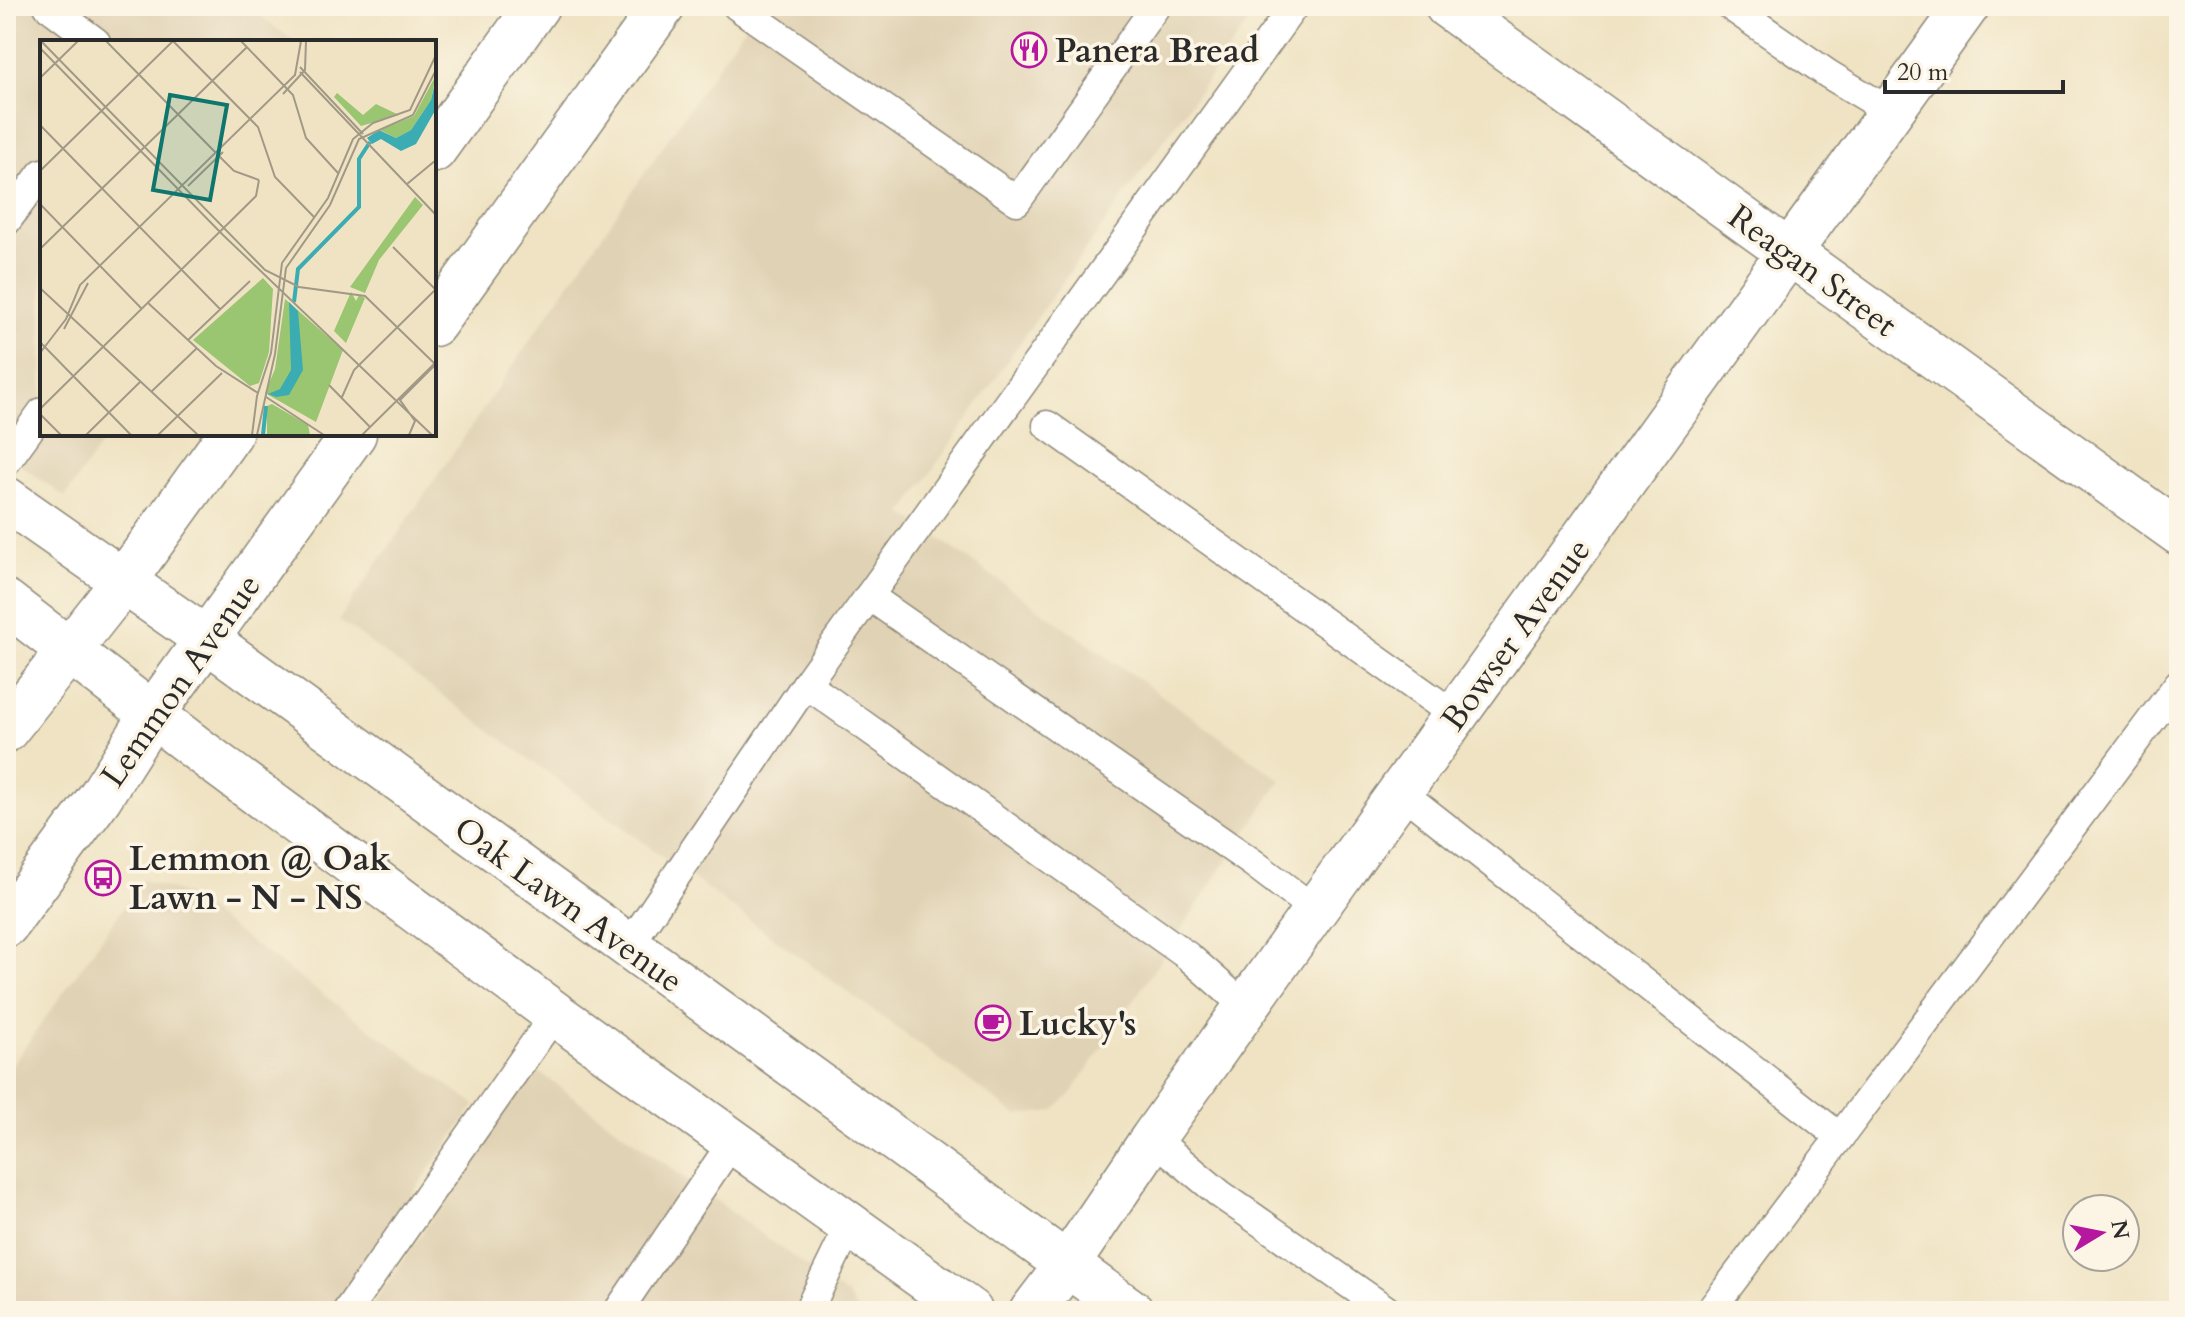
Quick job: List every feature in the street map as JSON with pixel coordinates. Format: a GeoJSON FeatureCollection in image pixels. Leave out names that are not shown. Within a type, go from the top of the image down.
{"type":"FeatureCollection","features":[{"type":"Feature","properties":{"kind":"main road"},"geometry":{"type":"LineString","coordinates":[[436,147],[537,6]]}},
{"type":"Feature","properties":{"kind":"main road"},"geometry":{"type":"LineString","coordinates":[[436,321],[663,6]]}},
{"type":"Feature","properties":{"kind":"main road","name":"Reagan Street"},"geometry":{"type":"LineString","coordinates":[[1447,6],[2179,533]]}},
{"type":"Feature","properties":{"kind":"main road","name":"Bowser Avenue"},"geometry":{"type":"LineString","coordinates":[[1032,1311],[1315,910],[1967,6]]}},
{"type":"Feature","properties":{"kind":"main road","name":"Lemmon Avenue"},"geometry":{"type":"LineString","coordinates":[[6,925],[100,797],[152,715],[353,436]]}},
{"type":"Feature","properties":{"kind":"main road"},"geometry":{"type":"LineString","coordinates":[[6,730],[124,581],[221,437]]}},
{"type":"Feature","properties":{"kind":"main road","name":"Oak Lawn Avenue"},"geometry":{"type":"LineString","coordinates":[[6,499],[206,639],[1131,1311]]}},
{"type":"Feature","properties":{"kind":"main road"},"geometry":{"type":"LineString","coordinates":[[6,602],[152,715],[555,1014],[970,1311]]}},
{"type":"Feature","properties":{"kind":"lane"},"geometry":{"type":"LineString","coordinates":[[48,6],[93,40]]}},
{"type":"Feature","properties":{"kind":"lane"},"geometry":{"type":"LineString","coordinates":[[737,6],[1017,201],[1156,6]]}},
{"type":"Feature","properties":{"kind":"lane"},"geometry":{"type":"LineString","coordinates":[[628,947],[806,684],[1294,6]]}},
{"type":"Feature","properties":{"kind":"lane"},"geometry":{"type":"LineString","coordinates":[[1730,6],[1828,74],[1891,112]]}},
{"type":"Feature","properties":{"kind":"lane"},"geometry":{"type":"LineString","coordinates":[[11,206],[40,175]]}},
{"type":"Feature","properties":{"kind":"lane"},"geometry":{"type":"LineString","coordinates":[[6,462],[40,415]]}},
{"type":"Feature","properties":{"kind":"lane"},"geometry":{"type":"LineString","coordinates":[[1047,425],[1456,716]]}},
{"type":"Feature","properties":{"kind":"lane"},"geometry":{"type":"LineString","coordinates":[[869,596],[1253,863],[1315,910]]}},
{"type":"Feature","properties":{"kind":"lane"},"geometry":{"type":"LineString","coordinates":[[1710,1311],[2179,683]]}},
{"type":"Feature","properties":{"kind":"lane"},"geometry":{"type":"LineString","coordinates":[[806,684],[1189,957],[1247,1008]]}},
{"type":"Feature","properties":{"kind":"lane"},"geometry":{"type":"LineString","coordinates":[[1401,792],[1840,1137]]}},
{"type":"Feature","properties":{"kind":"lane"},"geometry":{"type":"LineString","coordinates":[[347,1311],[555,1014]]}},
{"type":"Feature","properties":{"kind":"lane"},"geometry":{"type":"LineString","coordinates":[[1153,1138],[1220,1194],[1388,1311]]}},
{"type":"Feature","properties":{"kind":"lane"},"geometry":{"type":"LineString","coordinates":[[618,1311],[733,1141]]}},
{"type":"Feature","properties":{"kind":"lane"},"geometry":{"type":"LineString","coordinates":[[808,1311],[850,1225]]}},
{"type":"Feature","properties":{"kind":"shaded area"},"geometry":{"type":"Polygon","coordinates":[[[6,6],[248,6],[291,40],[40,40],[40,436],[107,436],[65,497],[6,455],[6,6]]]}},
{"type":"Feature","properties":{"kind":"shaded area"},"geometry":{"type":"Polygon","coordinates":[[[759,6],[1260,6],[1034,322],[903,513],[1281,780],[1071,1094],[1053,1111],[1016,1115],[339,620],[759,6]]]}},
{"type":"Feature","properties":{"kind":"shaded area"},"geometry":{"type":"Polygon","coordinates":[[[143,880],[184,894],[475,1105],[330,1311],[6,1311],[6,1074],[143,880]]]}},
{"type":"Feature","properties":{"kind":"shaded area"},"geometry":{"type":"Polygon","coordinates":[[[535,1069],[848,1297],[857,1311],[368,1311],[535,1069]]]}},
{"type":"Feature","properties":{"kind":"place","name":"Panera Bread"},"geometry":{"type":"Point","coordinates":[1029,50]}},
{"type":"Feature","properties":{"kind":"place","name":"Lemmon @ Oak Lawn - N - NS"},"geometry":{"type":"Point","coordinates":[103,878]}},
{"type":"Feature","properties":{"kind":"place","name":"Lucky's"},"geometry":{"type":"Point","coordinates":[993,1023]}}]}
